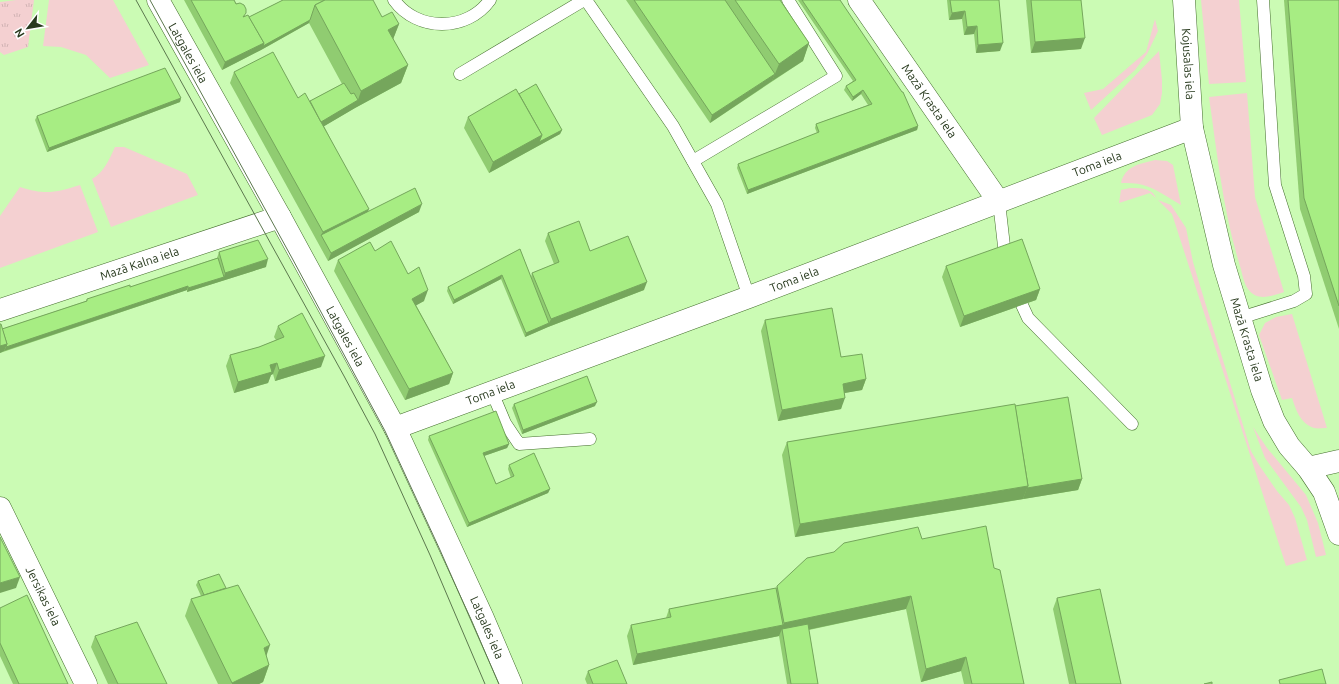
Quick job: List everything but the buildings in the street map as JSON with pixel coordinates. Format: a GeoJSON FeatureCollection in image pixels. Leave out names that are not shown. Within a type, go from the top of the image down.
{"type":"FeatureCollection","features":[{"type":"Feature","properties":{"kind":"street","name":"Latgales iela"},"geometry":{"type":"LineString","coordinates":[[158,0],[280,217],[395,428],[512,684]]}},
{"type":"Feature","properties":{"kind":"street","name":"Mazā Krasta iela"},"geometry":{"type":"LineString","coordinates":[[859,0],[998,202]]}},
{"type":"Feature","properties":{"kind":"street","name":"Kojusalas iela"},"geometry":{"type":"LineString","coordinates":[[1184,0],[1192,128]]}},
{"type":"Feature","properties":{"kind":"street","name":"Mazā Krasta iela"},"geometry":{"type":"LineString","coordinates":[[1192,128],[1224,265],[1262,390],[1274,421],[1289,446],[1308,468],[1324,492],[1339,534]]}},
{"type":"Feature","properties":{"kind":"street","name":"Toma iela"},"geometry":{"type":"LineString","coordinates":[[395,428],[1192,128]]}},
{"type":"Feature","properties":{"kind":"street","name":"Mazā Kalna iela"},"geometry":{"type":"LineString","coordinates":[[0,310],[280,217]]}},
{"type":"Feature","properties":{"kind":"street"},"geometry":{"type":"LineString","coordinates":[[1308,468],[1339,461]]}},
{"type":"Feature","properties":{"kind":"street","name":"Jersikas iela"},"geometry":{"type":"LineString","coordinates":[[0,508],[86,684]]}},
{"type":"Feature","properties":{"kind":"lane"},"geometry":{"type":"LineString","coordinates":[[394,0],[399,7],[414,18],[432,24],[452,24],[469,18],[485,7],[490,0]]}},
{"type":"Feature","properties":{"kind":"lane"},"geometry":{"type":"LineString","coordinates":[[460,74],[585,0],[673,126],[717,204],[749,296]]}},
{"type":"Feature","properties":{"kind":"lane"},"geometry":{"type":"LineString","coordinates":[[693,161],[836,76],[788,0]]}},
{"type":"Feature","properties":{"kind":"lane"},"geometry":{"type":"LineString","coordinates":[[1240,318],[1294,301],[1306,294],[1304,276],[1275,185],[1263,0]]}},
{"type":"Feature","properties":{"kind":"lane"},"geometry":{"type":"LineString","coordinates":[[998,202],[1005,255]]}},
{"type":"Feature","properties":{"kind":"lane"},"geometry":{"type":"LineString","coordinates":[[1022,305],[1028,318],[1132,424]]}},
{"type":"Feature","properties":{"kind":"lane"},"geometry":{"type":"LineString","coordinates":[[492,392],[505,423],[519,444],[590,438]]}},
{"type":"Feature","properties":{"kind":"green space"},"geometry":{"type":"Polygon","coordinates":[[[34,0],[28,47],[4,55],[0,52],[0,2],[34,0]]]}},
{"type":"Feature","properties":{"kind":"green space"},"geometry":{"type":"Polygon","coordinates":[[[49,0],[113,0],[149,65],[110,78],[86,55],[61,47],[43,46],[49,0]]]}},
{"type":"Feature","properties":{"kind":"green space"},"geometry":{"type":"Polygon","coordinates":[[[1201,0],[1239,0],[1246,82],[1209,84],[1201,0]]]}},
{"type":"Feature","properties":{"kind":"green space"},"geometry":{"type":"Polygon","coordinates":[[[1155,19],[1158,31],[1147,54],[1135,70],[1091,110],[1084,93],[1103,89],[1146,52],[1155,19]]]}},
{"type":"Feature","properties":{"kind":"green space"},"geometry":{"type":"Polygon","coordinates":[[[1159,51],[1162,80],[1160,104],[1152,115],[1102,135],[1094,118],[1159,51]]]}},
{"type":"Feature","properties":{"kind":"green space"},"geometry":{"type":"Polygon","coordinates":[[[1247,93],[1255,197],[1284,292],[1265,297],[1256,296],[1252,293],[1247,287],[1243,278],[1225,203],[1209,97],[1247,93]]]}},
{"type":"Feature","properties":{"kind":"green space"},"geometry":{"type":"Polygon","coordinates":[[[115,147],[124,147],[187,174],[198,195],[111,227],[92,179],[103,169],[115,147]]]}},
{"type":"Feature","properties":{"kind":"green space"},"geometry":{"type":"Polygon","coordinates":[[[1155,160],[1167,161],[1173,165],[1181,205],[1163,194],[1143,185],[1121,183],[1123,177],[1129,169],[1155,160]]]}},
{"type":"Feature","properties":{"kind":"green space"},"geometry":{"type":"Polygon","coordinates":[[[80,185],[98,232],[0,268],[0,216],[20,187],[29,190],[50,192],[64,190],[80,185]]]}},
{"type":"Feature","properties":{"kind":"green space"},"geometry":{"type":"Polygon","coordinates":[[[1130,188],[1149,190],[1156,198],[1150,193],[1119,203],[1121,190],[1130,188]]]}},
{"type":"Feature","properties":{"kind":"green space"},"geometry":{"type":"Polygon","coordinates":[[[1158,200],[1171,205],[1186,228],[1193,262],[1251,451],[1277,491],[1289,505],[1295,518],[1307,560],[1286,566],[1172,214],[1158,200]]]}},
{"type":"Feature","properties":{"kind":"green space"},"geometry":{"type":"Polygon","coordinates":[[[1292,314],[1327,428],[1314,428],[1309,426],[1299,416],[1292,398],[1282,400],[1259,335],[1265,323],[1276,317],[1292,314]]]}},
{"type":"Feature","properties":{"kind":"green space"},"geometry":{"type":"Polygon","coordinates":[[[1253,427],[1267,448],[1306,495],[1318,523],[1326,555],[1316,557],[1307,520],[1301,507],[1265,458],[1253,427]]]}},
{"type":"Feature","properties":{"kind":"tram line"},"geometry":{"type":"LineString","coordinates":[[136,0],[375,434],[430,555],[485,684]]}},
{"type":"Feature","properties":{"kind":"tram line"},"geometry":{"type":"LineString","coordinates":[[150,0],[385,431],[440,550],[499,684]]}}]}
